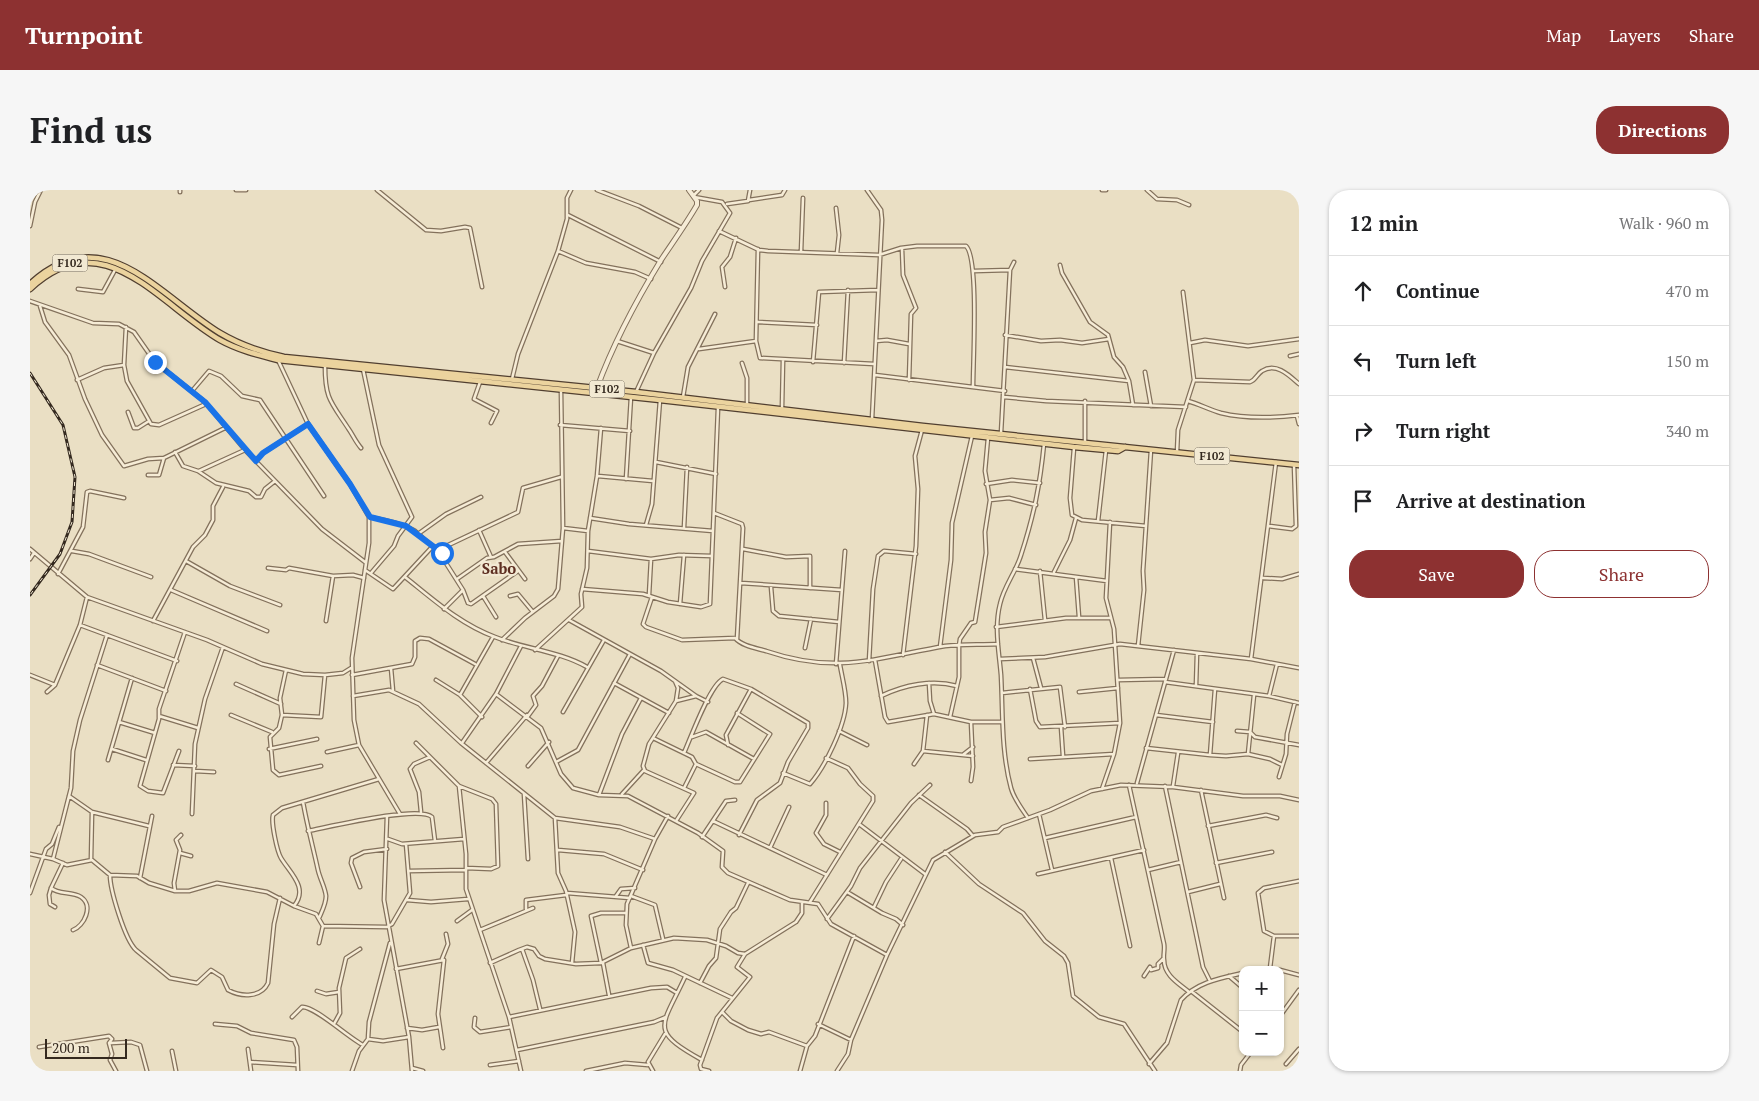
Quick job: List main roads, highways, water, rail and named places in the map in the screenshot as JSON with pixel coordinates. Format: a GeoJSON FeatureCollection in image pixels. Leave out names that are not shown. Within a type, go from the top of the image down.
{"type":"FeatureCollection","features":[{"type":"Feature","properties":{"kind":"main road","name":"F102"},"geometry":{"type":"LineString","coordinates":[[30,284],[52,267],[69,259],[89,256],[137,274],[218,332],[242,344],[268,353],[872,419],[922,429],[1085,442],[1297,465]]}},
{"type":"Feature","properties":{"kind":"main road","name":"F102"},"geometry":{"type":"LineString","coordinates":[[30,289],[51,271],[71,263],[89,261],[114,265],[220,340],[253,354],[278,360],[660,400],[1044,444],[1118,451],[1125,447]]}},
{"type":"Feature","properties":{"kind":"railway"},"geometry":{"type":"LineString","coordinates":[[30,373],[63,425],[75,477],[72,522],[60,554],[30,595]]}},
{"type":"Feature","properties":{"kind":"district","name":"Sabo"},"geometry":{"type":"Point","coordinates":[499,569]}}]}
